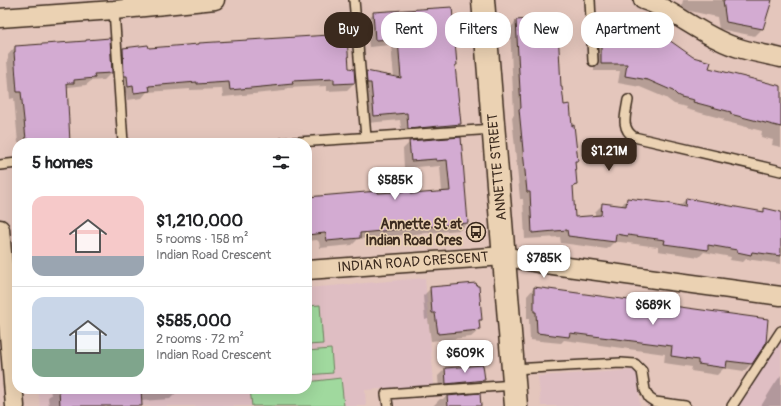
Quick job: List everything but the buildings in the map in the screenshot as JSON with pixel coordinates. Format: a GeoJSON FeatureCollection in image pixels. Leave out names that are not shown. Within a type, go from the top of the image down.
{"type":"FeatureCollection","features":[{"type":"Feature","properties":{"kind":"street"},"geometry":{"type":"LineString","coordinates":[[0,18],[114,10],[215,0]]}},
{"type":"Feature","properties":{"kind":"street","name":"ANNETTE STREET"},"geometry":{"type":"LineString","coordinates":[[483,0],[515,387]]}},
{"type":"Feature","properties":{"kind":"street"},"geometry":{"type":"LineString","coordinates":[[643,0],[735,47],[781,58]]}},
{"type":"Feature","properties":{"kind":"street"},"geometry":{"type":"LineString","coordinates":[[0,229],[8,293],[12,358]]}},
{"type":"Feature","properties":{"kind":"street","name":"INDIAN ROAD CRESCENT"},"geometry":{"type":"LineString","coordinates":[[312,270],[504,256],[538,263],[781,296]]}},
{"type":"Feature","properties":{"kind":"street"},"geometry":{"type":"LineString","coordinates":[[14,394],[15,406]]}},
{"type":"Feature","properties":{"kind":"lane"},"geometry":{"type":"LineString","coordinates":[[354,0],[366,137]]}},
{"type":"Feature","properties":{"kind":"lane"},"geometry":{"type":"LineString","coordinates":[[590,0],[593,62]]}},
{"type":"Feature","properties":{"kind":"lane"},"geometry":{"type":"LineString","coordinates":[[114,10],[122,138]]}},
{"type":"Feature","properties":{"kind":"lane"},"geometry":{"type":"LineString","coordinates":[[628,100],[625,124],[628,133],[634,137],[781,171]]}},
{"type":"Feature","properties":{"kind":"lane"},"geometry":{"type":"LineString","coordinates":[[312,141],[494,129]]}},
{"type":"Feature","properties":{"kind":"lane"},"geometry":{"type":"LineString","coordinates":[[0,165],[12,164]]}},
{"type":"Feature","properties":{"kind":"lane"},"geometry":{"type":"LineString","coordinates":[[732,406],[781,331]]}},
{"type":"Feature","properties":{"kind":"lane"},"geometry":{"type":"LineString","coordinates":[[388,406],[386,394],[515,387],[621,363],[635,364],[642,371],[645,390],[649,398],[655,402],[685,406]]}},
{"type":"Feature","properties":{"kind":"shaded area"},"geometry":{"type":"Polygon","coordinates":[[[425,278],[434,385],[365,390],[366,406],[40,406],[39,394],[312,394],[312,288],[425,278]]]}},
{"type":"Feature","properties":{"kind":"shaded area"},"geometry":{"type":"Polygon","coordinates":[[[781,337],[781,406],[739,406],[781,337]]]}},
{"type":"Feature","properties":{"kind":"shaded area"},"geometry":{"type":"Polygon","coordinates":[[[637,370],[640,406],[541,406],[538,376],[637,370]]]}},
{"type":"Feature","properties":{"kind":"green space"},"geometry":{"type":"Polygon","coordinates":[[[320,305],[323,344],[312,345],[312,306],[320,305]]]}},
{"type":"Feature","properties":{"kind":"green space"},"geometry":{"type":"Polygon","coordinates":[[[331,349],[333,373],[312,375],[312,351],[331,349]]]}},
{"type":"Feature","properties":{"kind":"green space"},"geometry":{"type":"Polygon","coordinates":[[[341,378],[344,406],[252,406],[251,394],[312,394],[312,381],[341,378]]]}},
{"type":"Feature","properties":{"kind":"place","name":"Annette St at Indian Road Cres"},"geometry":{"type":"Point","coordinates":[476,232]}}]}
